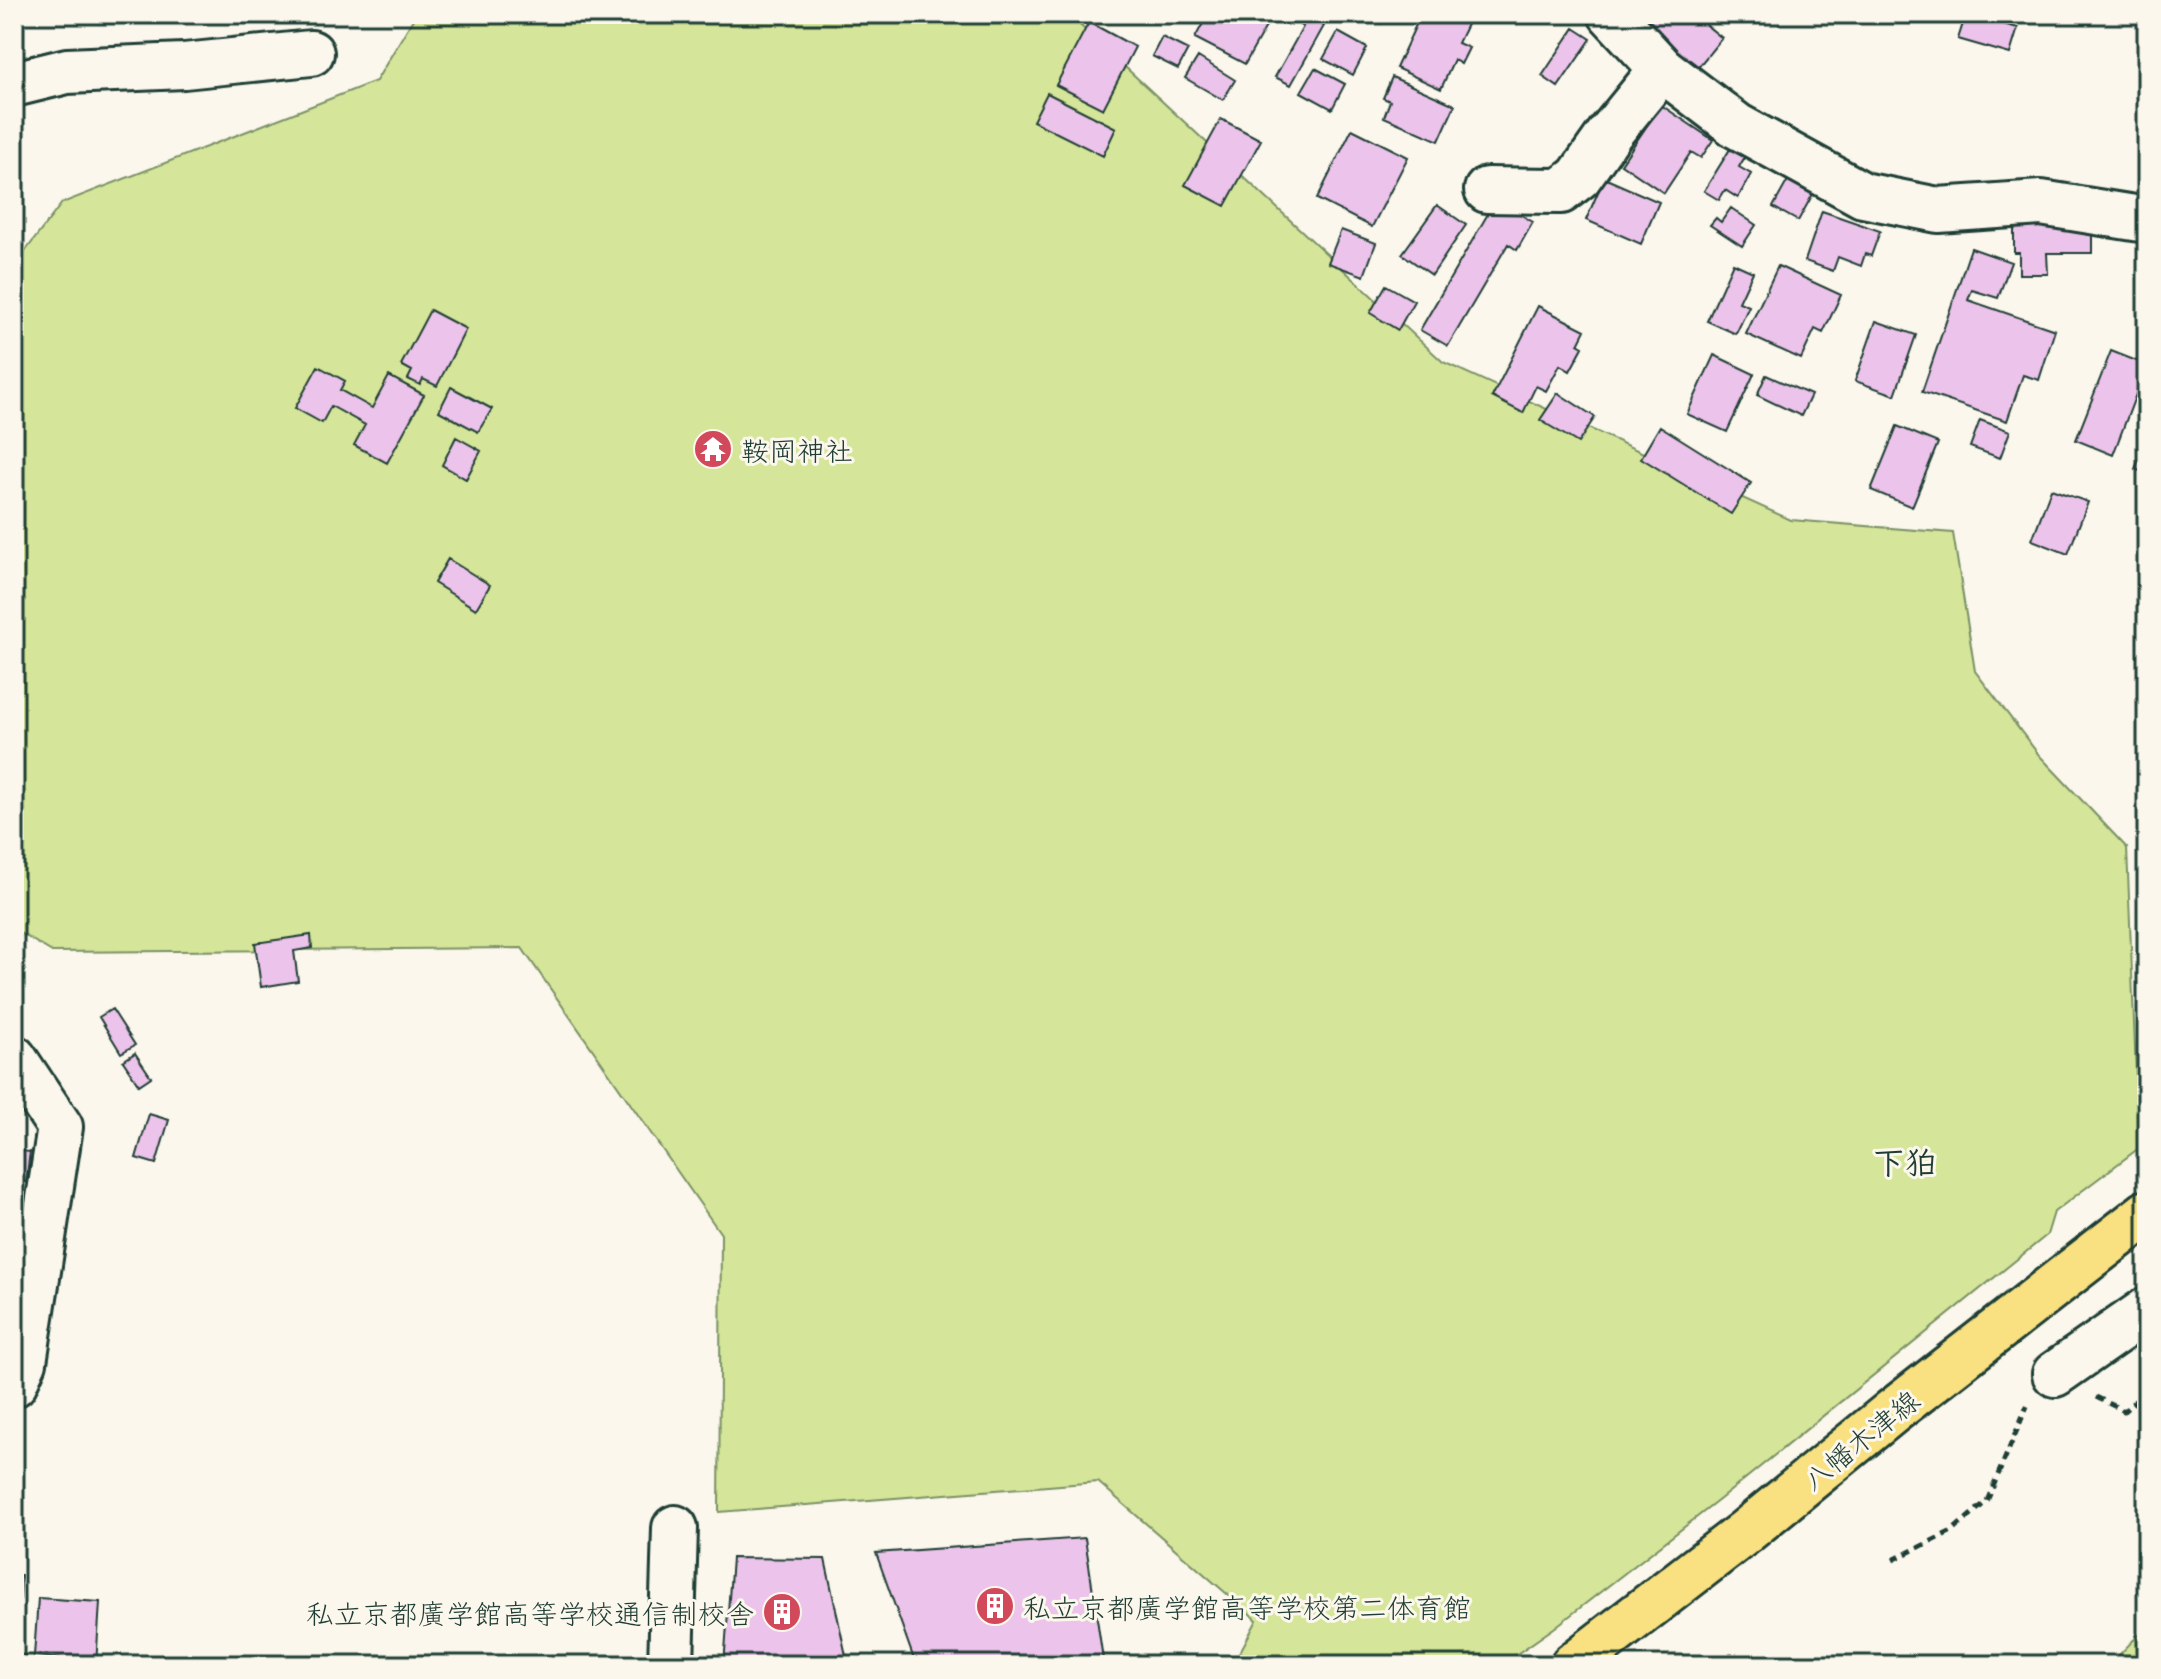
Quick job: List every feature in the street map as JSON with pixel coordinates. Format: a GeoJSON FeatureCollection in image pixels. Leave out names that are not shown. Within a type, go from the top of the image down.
{"type":"FeatureCollection","features":[{"type":"Feature","properties":{"kind":"main road","name":"八幡木津線"},"geometry":{"type":"LineString","coordinates":[[1573,1665],[2147,1213]]}},
{"type":"Feature","properties":{"kind":"street"},"geometry":{"type":"LineString","coordinates":[[1611,14],[1662,69],[1737,126],[1863,195],[1938,210],[2041,203],[2147,220]]}},
{"type":"Feature","properties":{"kind":"street"},"geometry":{"type":"LineString","coordinates":[[14,84],[67,71],[184,66],[311,53]]}},
{"type":"Feature","properties":{"kind":"street"},"geometry":{"type":"LineString","coordinates":[[1487,190],[1561,191],[1579,177],[1662,69]]}},
{"type":"Feature","properties":{"kind":"street"},"geometry":{"type":"LineString","coordinates":[[14,1058],[60,1127],[24,1362],[14,1384]]}},
{"type":"Feature","properties":{"kind":"street"},"geometry":{"type":"LineString","coordinates":[[2055,1374],[2147,1310]]}},
{"type":"Feature","properties":{"kind":"street"},"geometry":{"type":"LineString","coordinates":[[671,1665],[675,1528]]}},
{"type":"Feature","properties":{"kind":"path"},"geometry":{"type":"LineString","coordinates":[[1893,1560],[1952,1531],[1987,1501],[2029,1402],[2039,1387],[2055,1374],[2124,1411],[2147,1390]]}},
{"type":"Feature","properties":{"kind":"green space"},"geometry":{"type":"Polygon","coordinates":[[[416,14],[1068,14],[1443,362],[1791,520],[1953,533],[1975,671],[2039,755],[2127,848],[2139,1148],[2054,1212],[2047,1235],[1719,1500],[1554,1628],[1501,1665],[1233,1665],[1257,1620],[1098,1482],[719,1512],[721,1234],[522,948],[52,952],[14,929],[14,266],[62,203],[376,81],[416,14]]]}},
{"type":"Feature","properties":{"kind":"green space"},"geometry":{"type":"Polygon","coordinates":[[[2147,1626],[2147,1665],[2119,1665],[2118,1656],[2147,1626]]]}},
{"type":"Feature","properties":{"kind":"building"},"geometry":{"type":"Polygon","coordinates":[[[1208,14],[1273,14],[1245,64],[1195,38],[1208,14]]]}},
{"type":"Feature","properties":{"kind":"building"},"geometry":{"type":"Polygon","coordinates":[[[1280,14],[1303,14],[1324,26],[1291,85],[1275,77],[1303,27],[1280,14]]]}},
{"type":"Feature","properties":{"kind":"building"},"geometry":{"type":"Polygon","coordinates":[[[1366,14],[1386,14],[1381,23],[1366,14]]]}},
{"type":"Feature","properties":{"kind":"building"},"geometry":{"type":"Polygon","coordinates":[[[1421,14],[1472,14],[1458,43],[1469,48],[1461,64],[1454,60],[1441,89],[1396,68],[1421,14]]]}},
{"type":"Feature","properties":{"kind":"building"},"geometry":{"type":"Polygon","coordinates":[[[1629,14],[1705,14],[1700,20],[1722,38],[1695,71],[1629,14]]]}},
{"type":"Feature","properties":{"kind":"building"},"geometry":{"type":"Polygon","coordinates":[[[1966,14],[2018,28],[2010,54],[1958,39],[1966,14]]]}},
{"type":"Feature","properties":{"kind":"building"},"geometry":{"type":"Polygon","coordinates":[[[1998,14],[2026,14],[2023,21],[1998,14]]]}},
{"type":"Feature","properties":{"kind":"building"},"geometry":{"type":"Polygon","coordinates":[[[1089,22],[1135,47],[1103,109],[1056,85],[1089,22]]]}},
{"type":"Feature","properties":{"kind":"building"},"geometry":{"type":"Polygon","coordinates":[[[1574,28],[1591,39],[1558,87],[1542,76],[1574,28]]]}},
{"type":"Feature","properties":{"kind":"building"},"geometry":{"type":"Polygon","coordinates":[[[1338,32],[1367,48],[1353,75],[1323,59],[1338,32]]]}},
{"type":"Feature","properties":{"kind":"building"},"geometry":{"type":"Polygon","coordinates":[[[1162,37],[1188,50],[1178,69],[1152,56],[1162,37]]]}},
{"type":"Feature","properties":{"kind":"building"},"geometry":{"type":"Polygon","coordinates":[[[1198,57],[1235,80],[1223,100],[1185,78],[1198,57]]]}},
{"type":"Feature","properties":{"kind":"building"},"geometry":{"type":"Polygon","coordinates":[[[1315,68],[1345,84],[1332,109],[1301,92],[1315,68]]]}},
{"type":"Feature","properties":{"kind":"building"},"geometry":{"type":"Polygon","coordinates":[[[1392,77],[1455,105],[1439,141],[1384,117],[1390,101],[1383,98],[1392,77]]]}},
{"type":"Feature","properties":{"kind":"building"},"geometry":{"type":"Polygon","coordinates":[[[1047,93],[1116,128],[1103,156],[1033,121],[1047,93]]]}},
{"type":"Feature","properties":{"kind":"building"},"geometry":{"type":"Polygon","coordinates":[[[1661,105],[1713,140],[1701,158],[1691,152],[1664,193],[1621,164],[1661,105]]]}},
{"type":"Feature","properties":{"kind":"building"},"geometry":{"type":"Polygon","coordinates":[[[1221,119],[1261,140],[1225,206],[1185,185],[1221,119]]]}},
{"type":"Feature","properties":{"kind":"building"},"geometry":{"type":"Polygon","coordinates":[[[1352,129],[1408,157],[1372,227],[1317,199],[1352,129]]]}},
{"type":"Feature","properties":{"kind":"building"},"geometry":{"type":"Polygon","coordinates":[[[1732,146],[1746,155],[1739,167],[1751,174],[1738,198],[1725,190],[1719,200],[1704,191],[1732,146]]]}},
{"type":"Feature","properties":{"kind":"building"},"geometry":{"type":"Polygon","coordinates":[[[1604,178],[1659,202],[1641,244],[1586,220],[1604,178]]]}},
{"type":"Feature","properties":{"kind":"building"},"geometry":{"type":"Polygon","coordinates":[[[1788,180],[1813,194],[1798,221],[1773,207],[1788,180]]]}},
{"type":"Feature","properties":{"kind":"building"},"geometry":{"type":"Polygon","coordinates":[[[1496,200],[1533,222],[1517,250],[1508,244],[1448,346],[1420,330],[1496,200]]]}},
{"type":"Feature","properties":{"kind":"building"},"geometry":{"type":"Polygon","coordinates":[[[1437,205],[1466,225],[1432,275],[1402,254],[1437,205]]]}},
{"type":"Feature","properties":{"kind":"building"},"geometry":{"type":"Polygon","coordinates":[[[1731,208],[1756,225],[1742,246],[1710,225],[1716,218],[1721,222],[1731,208]]]}},
{"type":"Feature","properties":{"kind":"building"},"geometry":{"type":"Polygon","coordinates":[[[1822,211],[1880,231],[1871,256],[1865,254],[1861,266],[1838,257],[1833,271],[1805,261],[1822,211]]]}},
{"type":"Feature","properties":{"kind":"building"},"geometry":{"type":"Polygon","coordinates":[[[2014,222],[2092,222],[2092,253],[2047,253],[2048,274],[2019,274],[2019,253],[2014,253],[2014,222]]]}},
{"type":"Feature","properties":{"kind":"building"},"geometry":{"type":"Polygon","coordinates":[[[1341,230],[1376,243],[1364,276],[1328,263],[1341,230]]]}},
{"type":"Feature","properties":{"kind":"building"},"geometry":{"type":"Polygon","coordinates":[[[1971,248],[2011,262],[1998,298],[1972,290],[1968,300],[2055,330],[2039,380],[2023,375],[2007,421],[1922,392],[1971,248]]]}},
{"type":"Feature","properties":{"kind":"building"},"geometry":{"type":"Polygon","coordinates":[[[1733,263],[1753,272],[1739,302],[1749,306],[1736,334],[1707,321],[1733,263]]]}},
{"type":"Feature","properties":{"kind":"building"},"geometry":{"type":"Polygon","coordinates":[[[1778,266],[1841,295],[1823,333],[1815,329],[1801,359],[1746,334],[1778,266]]]}},
{"type":"Feature","properties":{"kind":"building"},"geometry":{"type":"Polygon","coordinates":[[[1386,285],[1414,301],[1398,330],[1370,313],[1386,285]]]}},
{"type":"Feature","properties":{"kind":"building"},"geometry":{"type":"Polygon","coordinates":[[[1538,306],[1585,330],[1578,344],[1583,347],[1570,371],[1560,365],[1546,391],[1536,386],[1523,413],[1492,397],[1538,306]]]}},
{"type":"Feature","properties":{"kind":"building"},"geometry":{"type":"Polygon","coordinates":[[[430,310],[466,329],[437,386],[423,379],[420,385],[408,379],[412,371],[401,365],[430,310]]]}},
{"type":"Feature","properties":{"kind":"building"},"geometry":{"type":"Polygon","coordinates":[[[1876,321],[1916,335],[1895,395],[1855,381],[1876,321]]]}},
{"type":"Feature","properties":{"kind":"building"},"geometry":{"type":"Polygon","coordinates":[[[2111,351],[2147,365],[2113,455],[2076,440],[2111,351]]]}},
{"type":"Feature","properties":{"kind":"building"},"geometry":{"type":"Polygon","coordinates":[[[1714,355],[1754,374],[1727,432],[1687,414],[1714,355]]]}},
{"type":"Feature","properties":{"kind":"building"},"geometry":{"type":"Polygon","coordinates":[[[318,366],[345,381],[340,390],[372,408],[389,376],[424,395],[387,463],[354,445],[365,425],[331,406],[322,423],[295,408],[318,366]]]}},
{"type":"Feature","properties":{"kind":"building"},"geometry":{"type":"Polygon","coordinates":[[[1766,375],[1811,395],[1801,416],[1757,395],[1766,375]]]}},
{"type":"Feature","properties":{"kind":"building"},"geometry":{"type":"Polygon","coordinates":[[[451,387],[492,409],[478,432],[439,411],[451,387]]]}},
{"type":"Feature","properties":{"kind":"building"},"geometry":{"type":"Polygon","coordinates":[[[1558,393],[1595,417],[1578,443],[1540,420],[1558,393]]]}},
{"type":"Feature","properties":{"kind":"building"},"geometry":{"type":"Polygon","coordinates":[[[1980,420],[2010,431],[2000,458],[1970,447],[1980,420]]]}},
{"type":"Feature","properties":{"kind":"building"},"geometry":{"type":"Polygon","coordinates":[[[1660,426],[1751,483],[1731,514],[1641,458],[1660,426]]]}},
{"type":"Feature","properties":{"kind":"building"},"geometry":{"type":"Polygon","coordinates":[[[1897,426],[1938,443],[1912,507],[1871,490],[1897,426]]]}},
{"type":"Feature","properties":{"kind":"building"},"geometry":{"type":"Polygon","coordinates":[[[456,437],[481,451],[466,479],[442,465],[456,437]]]}},
{"type":"Feature","properties":{"kind":"building"},"geometry":{"type":"Polygon","coordinates":[[[2147,440],[2147,474],[2135,469],[2147,440]]]}},
{"type":"Feature","properties":{"kind":"building"},"geometry":{"type":"Polygon","coordinates":[[[2051,489],[2088,502],[2068,554],[2032,540],[2051,489]]]}},
{"type":"Feature","properties":{"kind":"building"},"geometry":{"type":"Polygon","coordinates":[[[448,559],[490,585],[476,609],[434,583],[448,559]]]}},
{"type":"Feature","properties":{"kind":"building"},"geometry":{"type":"Polygon","coordinates":[[[311,935],[312,948],[294,951],[298,981],[261,987],[255,943],[311,935]]]}},
{"type":"Feature","properties":{"kind":"building"},"geometry":{"type":"Polygon","coordinates":[[[112,1009],[135,1045],[121,1053],[99,1017],[112,1009]]]}},
{"type":"Feature","properties":{"kind":"building"},"geometry":{"type":"Polygon","coordinates":[[[135,1053],[151,1077],[139,1085],[123,1061],[135,1053]]]}},
{"type":"Feature","properties":{"kind":"building"},"geometry":{"type":"Polygon","coordinates":[[[149,1114],[169,1120],[156,1164],[136,1158],[149,1114]]]}},
{"type":"Feature","properties":{"kind":"building"},"geometry":{"type":"Polygon","coordinates":[[[14,1150],[30,1152],[26,1182],[14,1181],[14,1150]]]}},
{"type":"Feature","properties":{"kind":"building","name":"私立京都廣学館高等学校第二体育館"},"geometry":{"type":"Polygon","coordinates":[[[1085,1538],[1103,1659],[1091,1665],[916,1665],[876,1553],[1085,1538]]]}},
{"type":"Feature","properties":{"kind":"building","name":"私立京都廣学館高等学校通信制校舎"},"geometry":{"type":"Polygon","coordinates":[[[732,1558],[825,1559],[848,1665],[724,1665],[732,1558]]]}},
{"type":"Feature","properties":{"kind":"building"},"geometry":{"type":"Polygon","coordinates":[[[14,1574],[21,1575],[20,1599],[14,1599],[14,1574]]]}},
{"type":"Feature","properties":{"kind":"building"},"geometry":{"type":"Polygon","coordinates":[[[38,1598],[100,1602],[96,1665],[60,1665],[60,1658],[34,1656],[38,1598]]]}},
{"type":"Feature","properties":{"kind":"building"},"geometry":{"type":"Polygon","coordinates":[[[14,1654],[25,1655],[24,1665],[14,1665],[14,1654]]]}},
{"type":"Feature","properties":{"kind":"place","name":"鞍岡神社"},"geometry":{"type":"Point","coordinates":[713,449]}},
{"type":"Feature","properties":{"kind":"place","name":"私立京都廣学館高等学校第二体育館"},"geometry":{"type":"Point","coordinates":[995,1606]}},
{"type":"Feature","properties":{"kind":"place","name":"私立京都廣学館高等学校通信制校舎"},"geometry":{"type":"Point","coordinates":[782,1612]}},
{"type":"Feature","properties":{"kind":"district","name":"下狛"},"geometry":{"type":"Point","coordinates":[1905,1161]}}]}
